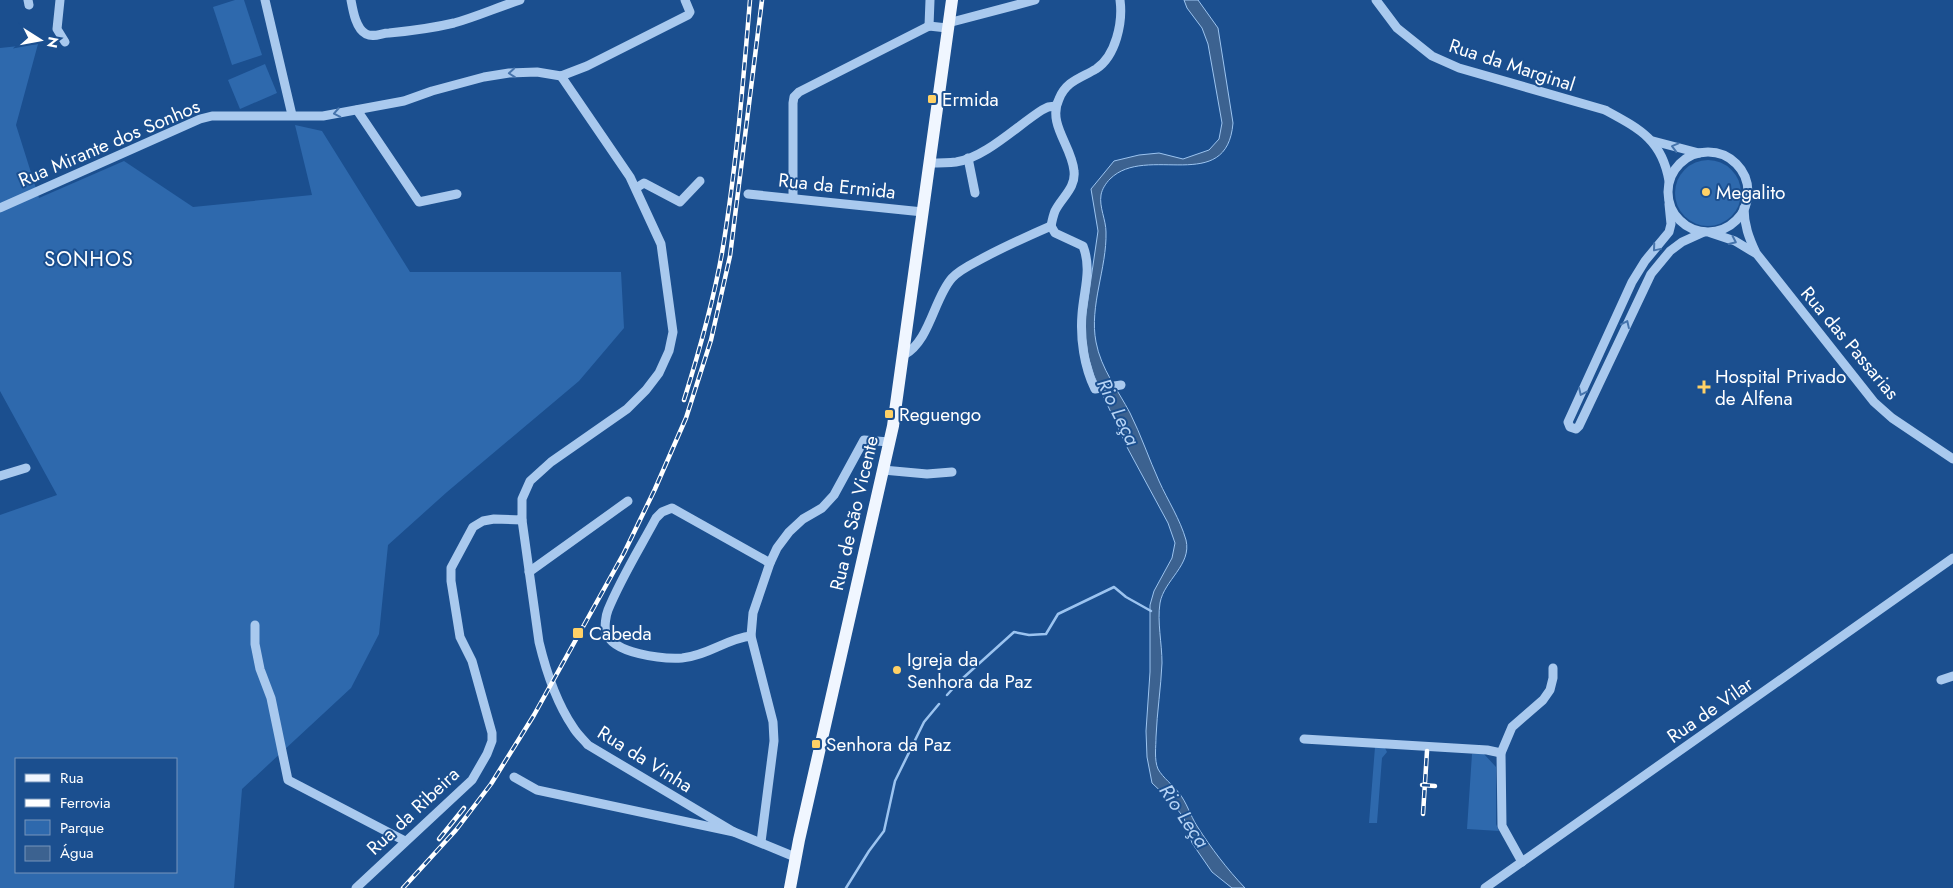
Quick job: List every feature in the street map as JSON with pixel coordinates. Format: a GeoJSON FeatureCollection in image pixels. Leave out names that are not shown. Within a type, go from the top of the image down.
{"type":"FeatureCollection","features":[{"type":"Feature","properties":{"kind":"main road","name":"Rua de São Vicente"},"geometry":{"type":"LineString","coordinates":[[790,888],[795,857],[889,442],[904,354],[952,0]]}},
{"type":"Feature","properties":{"kind":"street"},"geometry":{"type":"LineString","coordinates":[[60,0],[57,29],[65,42]]}},
{"type":"Feature","properties":{"kind":"street"},"geometry":{"type":"LineString","coordinates":[[351,0],[360,28],[365,34],[372,36],[403,33],[419,28],[454,23],[520,0]]}},
{"type":"Feature","properties":{"kind":"street"},"geometry":{"type":"LineString","coordinates":[[487,0],[489,10]]}},
{"type":"Feature","properties":{"kind":"street"},"geometry":{"type":"LineString","coordinates":[[561,76],[587,66],[688,15],[690,12],[686,0]]}},
{"type":"Feature","properties":{"kind":"street"},"geometry":{"type":"LineString","coordinates":[[929,26],[930,0]]}},
{"type":"Feature","properties":{"kind":"street"},"geometry":{"type":"LineString","coordinates":[[793,198],[792,116],[794,97],[799,92],[929,26],[947,26],[1035,0]]}},
{"type":"Feature","properties":{"kind":"street"},"geometry":{"type":"LineString","coordinates":[[904,354],[913,349],[917,343],[947,286],[955,275],[1016,241],[1050,226],[1055,211],[1070,190],[1074,177],[1072,159],[1056,117],[1056,106],[1063,90],[1072,81],[1106,61],[1112,51],[1116,36],[1120,18],[1120,0]]}},
{"type":"Feature","properties":{"kind":"street","name":"Rua da Marginal"},"geometry":{"type":"LineString","coordinates":[[1376,0],[1396,28],[1432,56],[1459,68],[1605,110],[1622,119],[1652,140],[1699,153]]}},
{"type":"Feature","properties":{"kind":"street"},"geometry":{"type":"LineString","coordinates":[[267,2],[292,115]]}},
{"type":"Feature","properties":{"kind":"street","name":"Rua Mirante dos Sonhos"},"geometry":{"type":"LineString","coordinates":[[0,208],[200,119],[228,115],[323,116],[404,101],[432,91],[484,77],[509,73],[537,72],[561,76]]}},
{"type":"Feature","properties":{"kind":"street","name":"Rua da Vinha"},"geometry":{"type":"LineString","coordinates":[[561,76],[636,188],[661,244],[666,267],[673,332],[669,351],[659,373],[646,390],[627,409],[551,462],[530,481],[522,499],[522,520],[543,658],[558,698],[573,728],[588,745],[734,832]]}},
{"type":"Feature","properties":{"kind":"street"},"geometry":{"type":"LineString","coordinates":[[929,163],[957,162],[968,158],[1003,138],[1042,110],[1056,106]]}},
{"type":"Feature","properties":{"kind":"street"},"geometry":{"type":"LineString","coordinates":[[357,110],[418,202],[457,194]]}},
{"type":"Feature","properties":{"kind":"street","name":"Rua da Marginal"},"geometry":{"type":"LineString","coordinates":[[1652,140],[1666,164],[1669,181]]}},
{"type":"Feature","properties":{"kind":"street"},"geometry":{"type":"LineString","coordinates":[[1710,152],[1720,154],[1738,166],[1747,186],[1744,208],[1734,222],[1718,231],[1707,232],[1682,242],[1670,250],[1651,274],[1579,426],[1576,429],[1570,427],[1568,422],[1637,274],[1669,232],[1671,224],[1668,192],[1669,181],[1680,163],[1699,153],[1710,152]]}},
{"type":"Feature","properties":{"kind":"street"},"geometry":{"type":"LineString","coordinates":[[968,158],[975,193]]}},
{"type":"Feature","properties":{"kind":"street"},"geometry":{"type":"LineString","coordinates":[[636,188],[644,183],[680,202],[700,180]]}},
{"type":"Feature","properties":{"kind":"street","name":"Rua da Ermida"},"geometry":{"type":"LineString","coordinates":[[748,194],[922,212]]}},
{"type":"Feature","properties":{"kind":"street"},"geometry":{"type":"LineString","coordinates":[[1669,204],[1674,215],[1682,223],[1693,229],[1707,232]]}},
{"type":"Feature","properties":{"kind":"street","name":"Rua das Passarias"},"geometry":{"type":"LineString","coordinates":[[1744,208],[1744,221],[1748,236],[1756,253],[1874,402],[1892,418],[1953,459]]}},
{"type":"Feature","properties":{"kind":"street"},"geometry":{"type":"LineString","coordinates":[[1050,226],[1055,233],[1083,246],[1088,258],[1081,330],[1089,377],[1095,389],[1121,385]]}},
{"type":"Feature","properties":{"kind":"street","name":"Rua das Passarias"},"geometry":{"type":"LineString","coordinates":[[1707,232],[1735,241],[1756,253]]}},
{"type":"Feature","properties":{"kind":"street"},"geometry":{"type":"LineString","coordinates":[[1606,370],[1601,361],[1612,336],[1612,325]]}},
{"type":"Feature","properties":{"kind":"street"},"geometry":{"type":"LineString","coordinates":[[761,842],[774,741],[773,722],[752,636],[753,614],[776,548],[803,519],[822,508],[834,495],[864,440],[889,442]]}},
{"type":"Feature","properties":{"kind":"street"},"geometry":{"type":"LineString","coordinates":[[0,476],[26,468]]}},
{"type":"Feature","properties":{"kind":"street"},"geometry":{"type":"LineString","coordinates":[[883,470],[927,474],[952,472]]}},
{"type":"Feature","properties":{"kind":"street"},"geometry":{"type":"LineString","coordinates":[[529,572],[628,501]]}},
{"type":"Feature","properties":{"kind":"street"},"geometry":{"type":"LineString","coordinates":[[752,636],[742,637],[702,654],[683,658],[642,654],[630,651],[612,642],[605,632],[606,612],[656,518],[668,509],[672,508],[770,563]]}},
{"type":"Feature","properties":{"kind":"street","name":"Rua da Ribeira"},"geometry":{"type":"LineString","coordinates":[[356,888],[404,841],[472,780],[487,754],[492,741],[492,733],[472,661],[460,637],[451,581],[452,568],[473,527],[483,521],[494,519],[522,520]]}},
{"type":"Feature","properties":{"kind":"street","name":"Rua de Vilar"},"geometry":{"type":"LineString","coordinates":[[1485,888],[1953,558]]}},
{"type":"Feature","properties":{"kind":"street"},"geometry":{"type":"LineString","coordinates":[[255,625],[255,644],[260,669],[271,698],[288,780],[404,841]]}},
{"type":"Feature","properties":{"kind":"street"},"geometry":{"type":"LineString","coordinates":[[1522,862],[1502,826],[1501,753],[1512,727],[1543,700],[1550,690],[1554,678],[1553,668]]}},
{"type":"Feature","properties":{"kind":"street"},"geometry":{"type":"LineString","coordinates":[[1941,680],[1953,676]]}},
{"type":"Feature","properties":{"kind":"street"},"geometry":{"type":"LineString","coordinates":[[1304,739],[1486,750],[1501,753]]}},
{"type":"Feature","properties":{"kind":"street"},"geometry":{"type":"LineString","coordinates":[[514,777],[536,790],[734,832],[795,857]]}},
{"type":"Feature","properties":{"kind":"green space"},"geometry":{"type":"Polygon","coordinates":[[[235,0],[244,0],[262,55],[232,65],[213,7],[235,0]]]}},
{"type":"Feature","properties":{"kind":"green space"},"geometry":{"type":"Polygon","coordinates":[[[38,44],[16,125],[39,198],[124,161],[193,207],[312,195],[295,125],[322,131],[410,272],[621,272],[624,328],[579,381],[447,492],[388,545],[379,634],[351,688],[242,789],[234,888],[0,888],[0,515],[57,495],[0,391],[0,48],[38,44]]]}},
{"type":"Feature","properties":{"kind":"green space"},"geometry":{"type":"Polygon","coordinates":[[[265,64],[277,93],[240,109],[228,80],[265,64]]]}},
{"type":"Feature","properties":{"kind":"green space"},"geometry":{"type":"Polygon","coordinates":[[[1708,160],[1720,163],[1731,170],[1738,181],[1741,193],[1738,205],[1731,216],[1720,223],[1708,226],[1696,223],[1685,216],[1678,205],[1675,193],[1678,181],[1685,170],[1696,163],[1708,160]]]}},
{"type":"Feature","properties":{"kind":"green space"},"geometry":{"type":"Polygon","coordinates":[[[1375,747],[1385,748],[1387,752],[1382,758],[1377,823],[1369,823],[1375,747]]]}},
{"type":"Feature","properties":{"kind":"green space"},"geometry":{"type":"Polygon","coordinates":[[[1472,754],[1484,754],[1496,767],[1496,824],[1499,831],[1467,829],[1472,754]]]}},
{"type":"Feature","properties":{"kind":"water","name":"Rio Leça"},"geometry":{"type":"Polygon","coordinates":[[[1184,0],[1198,0],[1218,28],[1233,123],[1227,145],[1216,157],[1201,163],[1144,165],[1125,169],[1110,179],[1103,188],[1101,200],[1106,227],[1106,246],[1096,301],[1094,328],[1098,352],[1110,379],[1134,421],[1186,540],[1187,549],[1185,557],[1160,603],[1162,663],[1156,737],[1158,769],[1177,790],[1197,826],[1245,888],[1232,888],[1212,872],[1192,843],[1184,818],[1171,801],[1152,783],[1147,757],[1146,731],[1150,672],[1150,605],[1154,591],[1172,558],[1175,543],[1168,523],[1128,449],[1094,376],[1088,356],[1084,327],[1098,231],[1091,189],[1114,161],[1139,155],[1159,153],[1183,159],[1209,150],[1219,139],[1222,123],[1208,44],[1202,28],[1187,8],[1184,0]]]}},
{"type":"Feature","properties":{"kind":"waterway"},"geometry":{"type":"LineString","coordinates":[[963,678],[1014,632],[1029,635],[1046,634],[1058,614],[1114,587],[1126,597],[1151,611]]}},
{"type":"Feature","properties":{"kind":"waterway"},"geometry":{"type":"LineString","coordinates":[[947,695],[957,684]]}},
{"type":"Feature","properties":{"kind":"waterway"},"geometry":{"type":"LineString","coordinates":[[846,888],[884,831],[895,781],[924,722],[939,704]]}},
{"type":"Feature","properties":{"kind":"railway"},"geometry":{"type":"LineString","coordinates":[[684,400],[705,327],[722,253],[735,159],[750,0]]}},
{"type":"Feature","properties":{"kind":"railway"},"geometry":{"type":"LineString","coordinates":[[403,888],[456,830],[491,784],[534,715],[624,553],[686,418],[711,340],[730,256],[762,0]]}},
{"type":"Feature","properties":{"kind":"railway"},"geometry":{"type":"LineString","coordinates":[[1423,814],[1427,751]]}},
{"type":"Feature","properties":{"kind":"railway"},"geometry":{"type":"LineString","coordinates":[[1422,785],[1435,786]]}},
{"type":"Feature","properties":{"kind":"railway"},"geometry":{"type":"LineString","coordinates":[[439,839],[464,808]]}},
{"type":"Feature","properties":{"kind":"place","name":"Ermida"},"geometry":{"type":"Point","coordinates":[932,99]}},
{"type":"Feature","properties":{"kind":"place","name":"Megalito"},"geometry":{"type":"Point","coordinates":[1706,192]}},
{"type":"Feature","properties":{"kind":"place","name":"Hospital Privado de Alfena"},"geometry":{"type":"Point","coordinates":[1704,387]}},
{"type":"Feature","properties":{"kind":"place","name":"Reguengo"},"geometry":{"type":"Point","coordinates":[889,414]}},
{"type":"Feature","properties":{"kind":"place","name":"Cabeda"},"geometry":{"type":"Point","coordinates":[578,633]}},
{"type":"Feature","properties":{"kind":"place","name":"Igreja da Senhora da Paz"},"geometry":{"type":"Point","coordinates":[897,670]}},
{"type":"Feature","properties":{"kind":"place","name":"Senhora da Paz"},"geometry":{"type":"Point","coordinates":[816,744]}},
{"type":"Feature","properties":{"kind":"district","name":"SONHOS"},"geometry":{"type":"Point","coordinates":[89,259]}}]}
